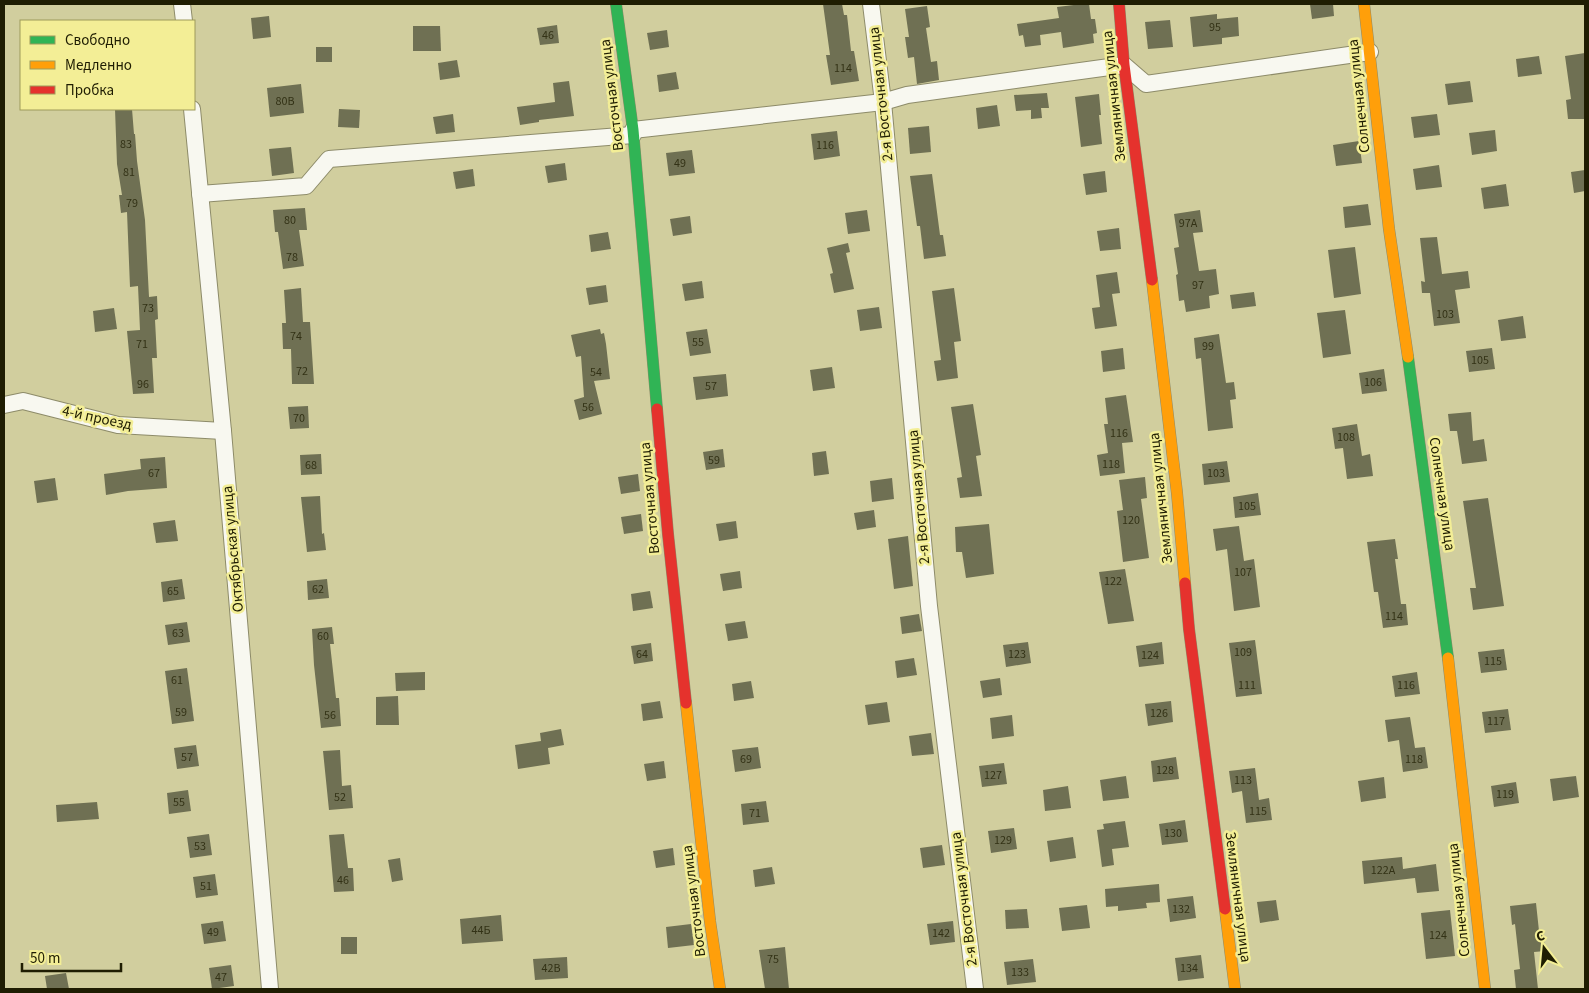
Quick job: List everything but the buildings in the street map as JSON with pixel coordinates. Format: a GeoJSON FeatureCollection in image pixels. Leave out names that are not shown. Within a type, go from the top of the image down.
{"type":"FeatureCollection","features":[{"type":"Feature","properties":{"kind":"street"},"geometry":{"type":"LineString","coordinates":[[182,4],[184,20]]}},
{"type":"Feature","properties":{"kind":"street","name":"Восточная улица"},"geometry":{"type":"LineString","coordinates":[[616,4],[633,132],[669,544],[710,921],[720,989]]}},
{"type":"Feature","properties":{"kind":"street","name":"2-я Восточная улица"},"geometry":{"type":"LineString","coordinates":[[871,4],[883,102],[929,606],[975,989]]}},
{"type":"Feature","properties":{"kind":"street","name":"Земляничная улица"},"geometry":{"type":"LineString","coordinates":[[1119,4],[1124,65],[1177,493],[1189,629],[1235,989]]}},
{"type":"Feature","properties":{"kind":"street","name":"Солнечная улица"},"geometry":{"type":"LineString","coordinates":[[1364,4],[1389,228],[1414,395],[1444,626],[1485,989]]}},
{"type":"Feature","properties":{"kind":"street"},"geometry":{"type":"LineString","coordinates":[[200,194],[306,186],[329,159],[633,132],[883,102],[907,95],[1124,65],[1146,84],[1370,52]]}},
{"type":"Feature","properties":{"kind":"street","name":"Октябрьская улица"},"geometry":{"type":"LineString","coordinates":[[192,110],[223,431],[270,989]]}},
{"type":"Feature","properties":{"kind":"street","name":"4-й проезд"},"geometry":{"type":"LineString","coordinates":[[4,405],[23,401],[118,425],[223,431]]}},
{"type":"Feature","properties":{"kind":"traffic: fast"},"geometry":{"type":"LineString","coordinates":[[616,4],[633,130],[657,409]]}},
{"type":"Feature","properties":{"kind":"traffic: fast"},"geometry":{"type":"LineString","coordinates":[[1408,357],[1448,658]]}},
{"type":"Feature","properties":{"kind":"traffic: slow"},"geometry":{"type":"LineString","coordinates":[[1364,4],[1389,229],[1408,357]]}},
{"type":"Feature","properties":{"kind":"traffic: slow"},"geometry":{"type":"LineString","coordinates":[[1152,280],[1177,493],[1185,583]]}},
{"type":"Feature","properties":{"kind":"traffic: slow"},"geometry":{"type":"LineString","coordinates":[[1448,658],[1485,989]]}},
{"type":"Feature","properties":{"kind":"traffic: slow"},"geometry":{"type":"LineString","coordinates":[[686,703],[710,921],[720,989]]}},
{"type":"Feature","properties":{"kind":"traffic: slow"},"geometry":{"type":"LineString","coordinates":[[1225,909],[1235,989]]}},
{"type":"Feature","properties":{"kind":"traffic: jam"},"geometry":{"type":"LineString","coordinates":[[1119,4],[1124,65],[1152,280]]}},
{"type":"Feature","properties":{"kind":"traffic: jam"},"geometry":{"type":"LineString","coordinates":[[657,409],[686,703]]}},
{"type":"Feature","properties":{"kind":"traffic: jam"},"geometry":{"type":"LineString","coordinates":[[1185,583],[1189,629],[1225,909]]}}]}
